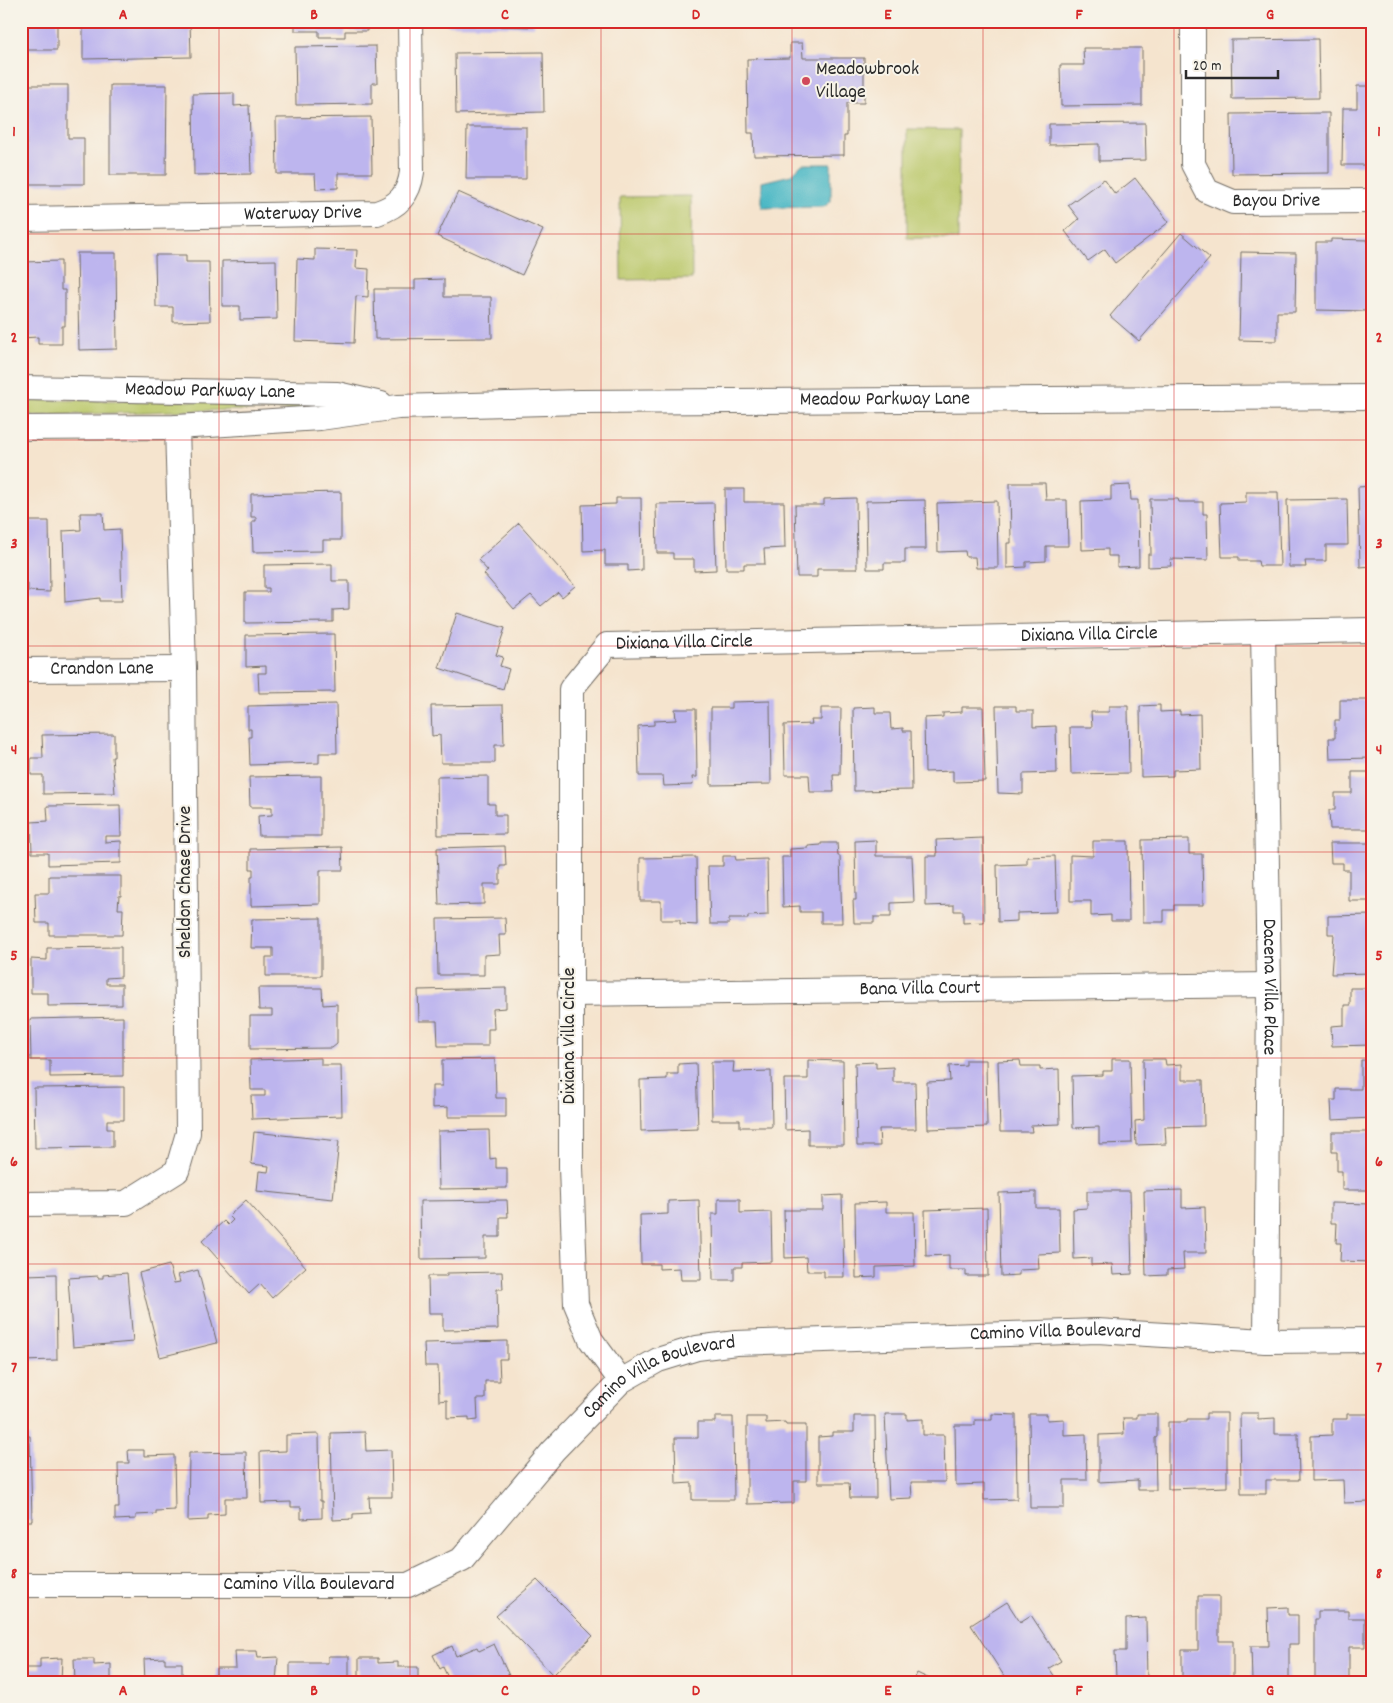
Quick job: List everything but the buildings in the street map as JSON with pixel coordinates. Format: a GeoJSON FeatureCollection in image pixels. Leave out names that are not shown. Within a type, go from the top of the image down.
{"type":"FeatureCollection","features":[{"type":"Feature","properties":{"kind":"street","name":"Waterway Drive"},"geometry":{"type":"LineString","coordinates":[[21,218],[377,213],[388,209],[399,202],[406,194],[412,172],[410,21]]}},
{"type":"Feature","properties":{"kind":"street","name":"Bayou Drive"},"geometry":{"type":"LineString","coordinates":[[1193,21],[1193,164],[1207,191],[1234,202],[1372,201]]}},
{"type":"Feature","properties":{"kind":"street","name":"Meadow Parkway Lane"},"geometry":{"type":"LineString","coordinates":[[21,388],[336,394],[398,407]]}},
{"type":"Feature","properties":{"kind":"street","name":"Meadow Parkway Lane"},"geometry":{"type":"LineString","coordinates":[[21,428],[177,427],[320,418],[398,407],[610,402],[1372,397]]}},
{"type":"Feature","properties":{"kind":"street","name":"Sheldon Chase Drive"},"geometry":{"type":"LineString","coordinates":[[21,1204],[126,1203],[177,1171],[188,1134],[184,669],[177,427]]}},
{"type":"Feature","properties":{"kind":"street","name":"Dixiana Villa Circle"},"geometry":{"type":"LineString","coordinates":[[621,1381],[591,1340],[576,1304],[571,1167],[571,689],[607,645],[1372,630]]}},
{"type":"Feature","properties":{"kind":"street","name":"Dacena Villa Place"},"geometry":{"type":"LineString","coordinates":[[1263,632],[1270,985],[1266,1341]]}},
{"type":"Feature","properties":{"kind":"street","name":"Crandon Lane"},"geometry":{"type":"LineString","coordinates":[[21,670],[184,669]]}},
{"type":"Feature","properties":{"kind":"street","name":"Bana Villa Court"},"geometry":{"type":"LineString","coordinates":[[570,994],[1270,985]]}},
{"type":"Feature","properties":{"kind":"street","name":"Camino Villa Boulevard"},"geometry":{"type":"LineString","coordinates":[[21,1585],[408,1585],[462,1559],[553,1451],[621,1381],[658,1360],[697,1348],[736,1343],[1097,1332],[1266,1341],[1372,1340]]}},
{"type":"Feature","properties":{"kind":"green space"},"geometry":{"type":"Polygon","coordinates":[[[907,129],[959,130],[958,239],[907,238],[907,129]]]}},
{"type":"Feature","properties":{"kind":"green space"},"geometry":{"type":"Polygon","coordinates":[[[691,196],[692,279],[621,280],[620,197],[691,196]]]}},
{"type":"Feature","properties":{"kind":"green space"},"geometry":{"type":"Polygon","coordinates":[[[30,400],[327,402],[327,409],[174,411],[34,416],[28,414],[24,405],[30,400]]]}},
{"type":"Feature","properties":{"kind":"water"},"geometry":{"type":"Polygon","coordinates":[[[802,164],[831,164],[831,201],[824,207],[762,208],[762,182],[791,175],[802,164]]]}},
{"type":"Feature","properties":{"kind":"place","name":"Meadowbrook Village"},"geometry":{"type":"Point","coordinates":[806,81]}}]}
